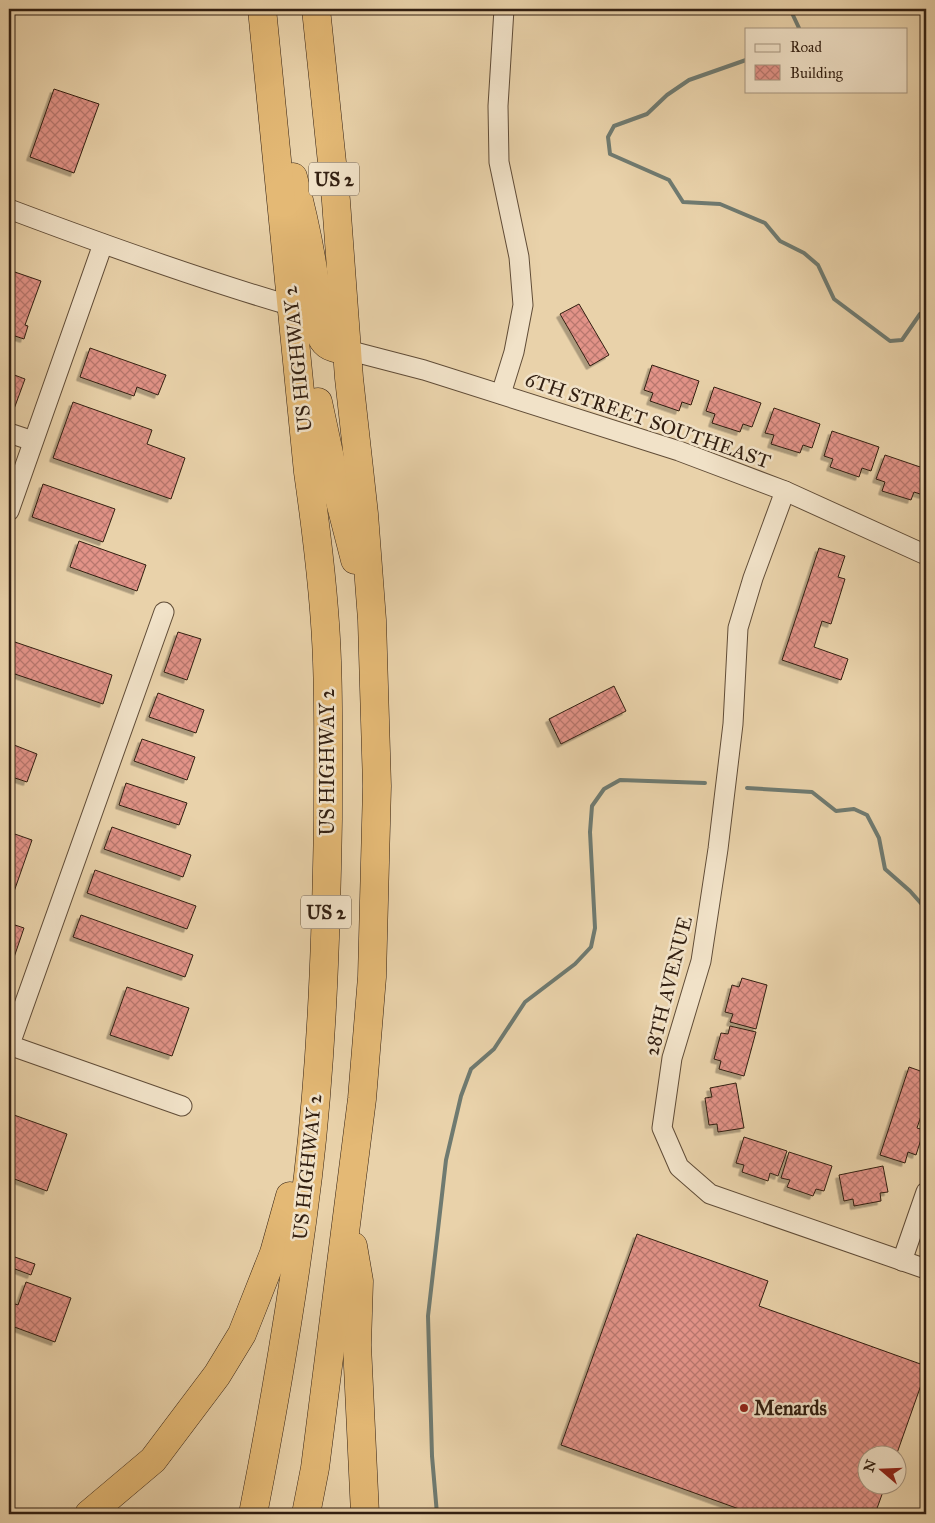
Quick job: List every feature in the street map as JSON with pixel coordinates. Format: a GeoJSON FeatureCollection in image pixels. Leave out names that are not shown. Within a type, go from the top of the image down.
{"type":"FeatureCollection","features":[{"type":"Feature","properties":{"kind":"highway","name":"US HIGHWAY 2"},"geometry":{"type":"LineString","coordinates":[[253,1514],[267,1443],[308,1174],[318,1057],[327,880],[327,659],[318,541],[308,472],[262,9]]}},
{"type":"Feature","properties":{"kind":"highway","name":"US 2"},"geometry":{"type":"LineString","coordinates":[[306,1514],[315,1468],[362,1099],[372,977],[377,786],[372,620],[364,514],[347,350],[336,201],[316,9]]}},
{"type":"Feature","properties":{"kind":"highway"},"geometry":{"type":"LineString","coordinates":[[267,52],[283,134],[305,227],[317,293],[319,328],[323,340],[331,348],[347,350]]}},
{"type":"Feature","properties":{"kind":"highway"},"geometry":{"type":"LineString","coordinates":[[292,306],[302,311],[307,323],[322,428],[350,543],[372,620]]}},
{"type":"Feature","properties":{"kind":"highway"},"geometry":{"type":"LineString","coordinates":[[90,1514],[153,1460],[211,1383],[242,1334],[274,1252],[289,1205],[318,1057]]}},
{"type":"Feature","properties":{"kind":"highway"},"geometry":{"type":"LineString","coordinates":[[348,1214],[359,1281],[358,1345],[365,1514]]}},
{"type":"Feature","properties":{"kind":"street"},"geometry":{"type":"LineString","coordinates":[[501,394],[514,352],[522,305],[519,257],[499,162],[498,106],[504,9]]}},
{"type":"Feature","properties":{"kind":"street"},"geometry":{"type":"LineString","coordinates":[[9,209],[103,244],[250,294],[292,306]]}},
{"type":"Feature","properties":{"kind":"street"},"geometry":{"type":"LineString","coordinates":[[9,511],[103,244]]}},
{"type":"Feature","properties":{"kind":"street","name":"6TH STREET SOUTHEAST"},"geometry":{"type":"LineString","coordinates":[[347,350],[424,370],[679,451],[785,491],[926,555]]}},
{"type":"Feature","properties":{"kind":"street"},"geometry":{"type":"LineString","coordinates":[[9,433],[34,441]]}},
{"type":"Feature","properties":{"kind":"street","name":"28TH AVENUE"},"geometry":{"type":"LineString","coordinates":[[785,491],[753,578],[738,628],[733,724],[718,849],[701,961],[672,1058],[662,1128],[678,1167],[710,1194],[926,1269]]}},
{"type":"Feature","properties":{"kind":"street"},"geometry":{"type":"LineString","coordinates":[[164,612],[9,1046],[182,1106]]}},
{"type":"Feature","properties":{"kind":"street"},"geometry":{"type":"LineString","coordinates":[[902,1261],[926,1192]]}},
{"type":"Feature","properties":{"kind":"building"},"geometry":{"type":"Polygon","coordinates":[[[54,89],[99,104],[74,173],[30,157],[54,89]]]}},
{"type":"Feature","properties":{"kind":"building"},"geometry":{"type":"Polygon","coordinates":[[[9,270],[41,281],[25,325],[28,326],[24,339],[9,334],[9,270]]]}},
{"type":"Feature","properties":{"kind":"building"},"geometry":{"type":"Polygon","coordinates":[[[579,304],[609,355],[590,366],[560,314],[579,304]]]}},
{"type":"Feature","properties":{"kind":"building"},"geometry":{"type":"Polygon","coordinates":[[[90,348],[166,375],[158,395],[137,387],[134,396],[80,377],[90,348]]]}},
{"type":"Feature","properties":{"kind":"building"},"geometry":{"type":"Polygon","coordinates":[[[652,365],[699,381],[691,405],[682,402],[679,411],[650,401],[653,393],[644,390],[652,365]]]}},
{"type":"Feature","properties":{"kind":"building"},"geometry":{"type":"Polygon","coordinates":[[[9,373],[25,379],[14,409],[9,407],[9,373]]]}},
{"type":"Feature","properties":{"kind":"building"},"geometry":{"type":"Polygon","coordinates":[[[714,387],[761,403],[752,427],[743,424],[740,432],[712,423],[715,414],[706,411],[714,387]]]}},
{"type":"Feature","properties":{"kind":"building"},"geometry":{"type":"Polygon","coordinates":[[[73,402],[152,430],[147,444],[185,458],[171,499],[53,458],[73,402]]]}},
{"type":"Feature","properties":{"kind":"building"},"geometry":{"type":"Polygon","coordinates":[[[774,408],[820,424],[812,448],[803,445],[800,453],[771,444],[774,435],[765,433],[774,408]]]}},
{"type":"Feature","properties":{"kind":"building"},"geometry":{"type":"Polygon","coordinates":[[[832,431],[879,447],[871,471],[862,468],[859,477],[830,467],[833,459],[824,456],[832,431]]]}},
{"type":"Feature","properties":{"kind":"building"},"geometry":{"type":"Polygon","coordinates":[[[885,455],[926,469],[926,485],[923,495],[914,492],[911,500],[882,491],[885,482],[876,479],[885,455]]]}},
{"type":"Feature","properties":{"kind":"building"},"geometry":{"type":"Polygon","coordinates":[[[43,484],[115,509],[103,542],[32,517],[43,484]]]}},
{"type":"Feature","properties":{"kind":"building"},"geometry":{"type":"Polygon","coordinates":[[[79,541],[146,565],[137,591],[70,567],[79,541]]]}},
{"type":"Feature","properties":{"kind":"building"},"geometry":{"type":"Polygon","coordinates":[[[819,548],[845,556],[838,577],[845,579],[831,624],[822,621],[814,647],[848,659],[841,680],[782,660],[819,548]]]}},
{"type":"Feature","properties":{"kind":"building"},"geometry":{"type":"Polygon","coordinates":[[[178,632],[201,639],[187,680],[164,672],[178,632]]]}},
{"type":"Feature","properties":{"kind":"building"},"geometry":{"type":"Polygon","coordinates":[[[9,640],[112,675],[103,704],[9,672],[9,640]]]}},
{"type":"Feature","properties":{"kind":"building"},"geometry":{"type":"Polygon","coordinates":[[[614,686],[626,711],[561,744],[549,719],[614,686]]]}},
{"type":"Feature","properties":{"kind":"building"},"geometry":{"type":"Polygon","coordinates":[[[158,693],[204,710],[196,733],[149,717],[158,693]]]}},
{"type":"Feature","properties":{"kind":"building"},"geometry":{"type":"Polygon","coordinates":[[[142,739],[195,757],[187,780],[134,761],[142,739]]]}},
{"type":"Feature","properties":{"kind":"building"},"geometry":{"type":"Polygon","coordinates":[[[9,743],[37,754],[27,782],[9,776],[9,743]]]}},
{"type":"Feature","properties":{"kind":"building"},"geometry":{"type":"Polygon","coordinates":[[[126,783],[187,803],[179,825],[119,805],[126,783]]]}},
{"type":"Feature","properties":{"kind":"building"},"geometry":{"type":"Polygon","coordinates":[[[112,827],[191,855],[183,877],[104,849],[112,827]]]}},
{"type":"Feature","properties":{"kind":"building"},"geometry":{"type":"Polygon","coordinates":[[[9,832],[32,840],[9,906],[9,832]]]}},
{"type":"Feature","properties":{"kind":"building"},"geometry":{"type":"Polygon","coordinates":[[[95,870],[196,906],[187,929],[87,893],[95,870]]]}},
{"type":"Feature","properties":{"kind":"building"},"geometry":{"type":"Polygon","coordinates":[[[81,915],[193,955],[185,977],[73,937],[81,915]]]}},
{"type":"Feature","properties":{"kind":"building"},"geometry":{"type":"Polygon","coordinates":[[[9,923],[24,928],[9,972],[9,923]]]}},
{"type":"Feature","properties":{"kind":"building"},"geometry":{"type":"Polygon","coordinates":[[[742,978],[767,985],[756,1029],[730,1022],[733,1014],[725,1012],[732,985],[739,987],[742,978]]]}},
{"type":"Feature","properties":{"kind":"building"},"geometry":{"type":"Polygon","coordinates":[[[127,987],[189,1008],[172,1056],[110,1035],[127,987]]]}},
{"type":"Feature","properties":{"kind":"building"},"geometry":{"type":"Polygon","coordinates":[[[730,1026],[756,1032],[744,1076],[719,1069],[721,1061],[714,1059],[721,1033],[728,1034],[730,1026]]]}},
{"type":"Feature","properties":{"kind":"building"},"geometry":{"type":"Polygon","coordinates":[[[909,1067],[926,1073],[926,1111],[923,1110],[917,1128],[924,1130],[916,1155],[908,1152],[905,1163],[880,1155],[909,1067]]]}},
{"type":"Feature","properties":{"kind":"building"},"geometry":{"type":"Polygon","coordinates":[[[736,1083],[744,1128],[718,1132],[717,1124],[709,1125],[705,1098],[712,1097],[710,1088],[736,1083]]]}},
{"type":"Feature","properties":{"kind":"building"},"geometry":{"type":"Polygon","coordinates":[[[14,1115],[67,1134],[47,1191],[9,1177],[9,1128],[14,1115]]]}},
{"type":"Feature","properties":{"kind":"building"},"geometry":{"type":"Polygon","coordinates":[[[744,1137],[787,1151],[778,1176],[770,1173],[768,1181],[742,1172],[744,1165],[736,1163],[744,1137]]]}},
{"type":"Feature","properties":{"kind":"building"},"geometry":{"type":"Polygon","coordinates":[[[789,1152],[832,1166],[824,1191],[816,1189],[813,1196],[787,1187],[790,1180],[781,1178],[789,1152]]]}},
{"type":"Feature","properties":{"kind":"building"},"geometry":{"type":"Polygon","coordinates":[[[883,1166],[888,1192],[880,1193],[881,1201],[854,1206],[853,1199],[844,1201],[839,1175],[883,1166]]]}},
{"type":"Feature","properties":{"kind":"building","name":"Menards"},"geometry":{"type":"Polygon","coordinates":[[[637,1234],[768,1281],[759,1306],[926,1366],[926,1371],[900,1446],[858,1446],[858,1496],[881,1496],[875,1514],[753,1514],[561,1445],[637,1234]]]}},
{"type":"Feature","properties":{"kind":"building"},"geometry":{"type":"Polygon","coordinates":[[[9,1255],[35,1264],[31,1275],[15,1269],[10,1282],[9,1255]]]}},
{"type":"Feature","properties":{"kind":"building"},"geometry":{"type":"Polygon","coordinates":[[[26,1282],[71,1298],[55,1342],[9,1325],[9,1302],[18,1305],[26,1282]]]}},
{"type":"Feature","properties":{"kind":"waterway"},"geometry":{"type":"LineString","coordinates":[[792,9],[791,11],[799,28]]}},
{"type":"Feature","properties":{"kind":"waterway"},"geometry":{"type":"LineString","coordinates":[[745,60],[689,80],[667,95],[647,114],[614,126],[608,137],[610,154],[669,180],[683,202],[720,204],[765,223],[780,241],[804,253],[818,265],[834,299],[890,341],[902,340],[920,314],[926,312]]}},
{"type":"Feature","properties":{"kind":"waterway"},"geometry":{"type":"LineString","coordinates":[[437,1514],[432,1456],[428,1316],[446,1160],[461,1096],[471,1069],[494,1049],[525,1002],[575,964],[591,947],[595,928],[590,832],[592,806],[604,789],[620,780],[705,783]]}},
{"type":"Feature","properties":{"kind":"waterway"},"geometry":{"type":"LineString","coordinates":[[747,788],[812,792],[836,811],[854,809],[867,815],[879,838],[885,869],[910,891],[926,909]]}},
{"type":"Feature","properties":{"kind":"place","name":"Menards"},"geometry":{"type":"Point","coordinates":[744,1408]}}]}
